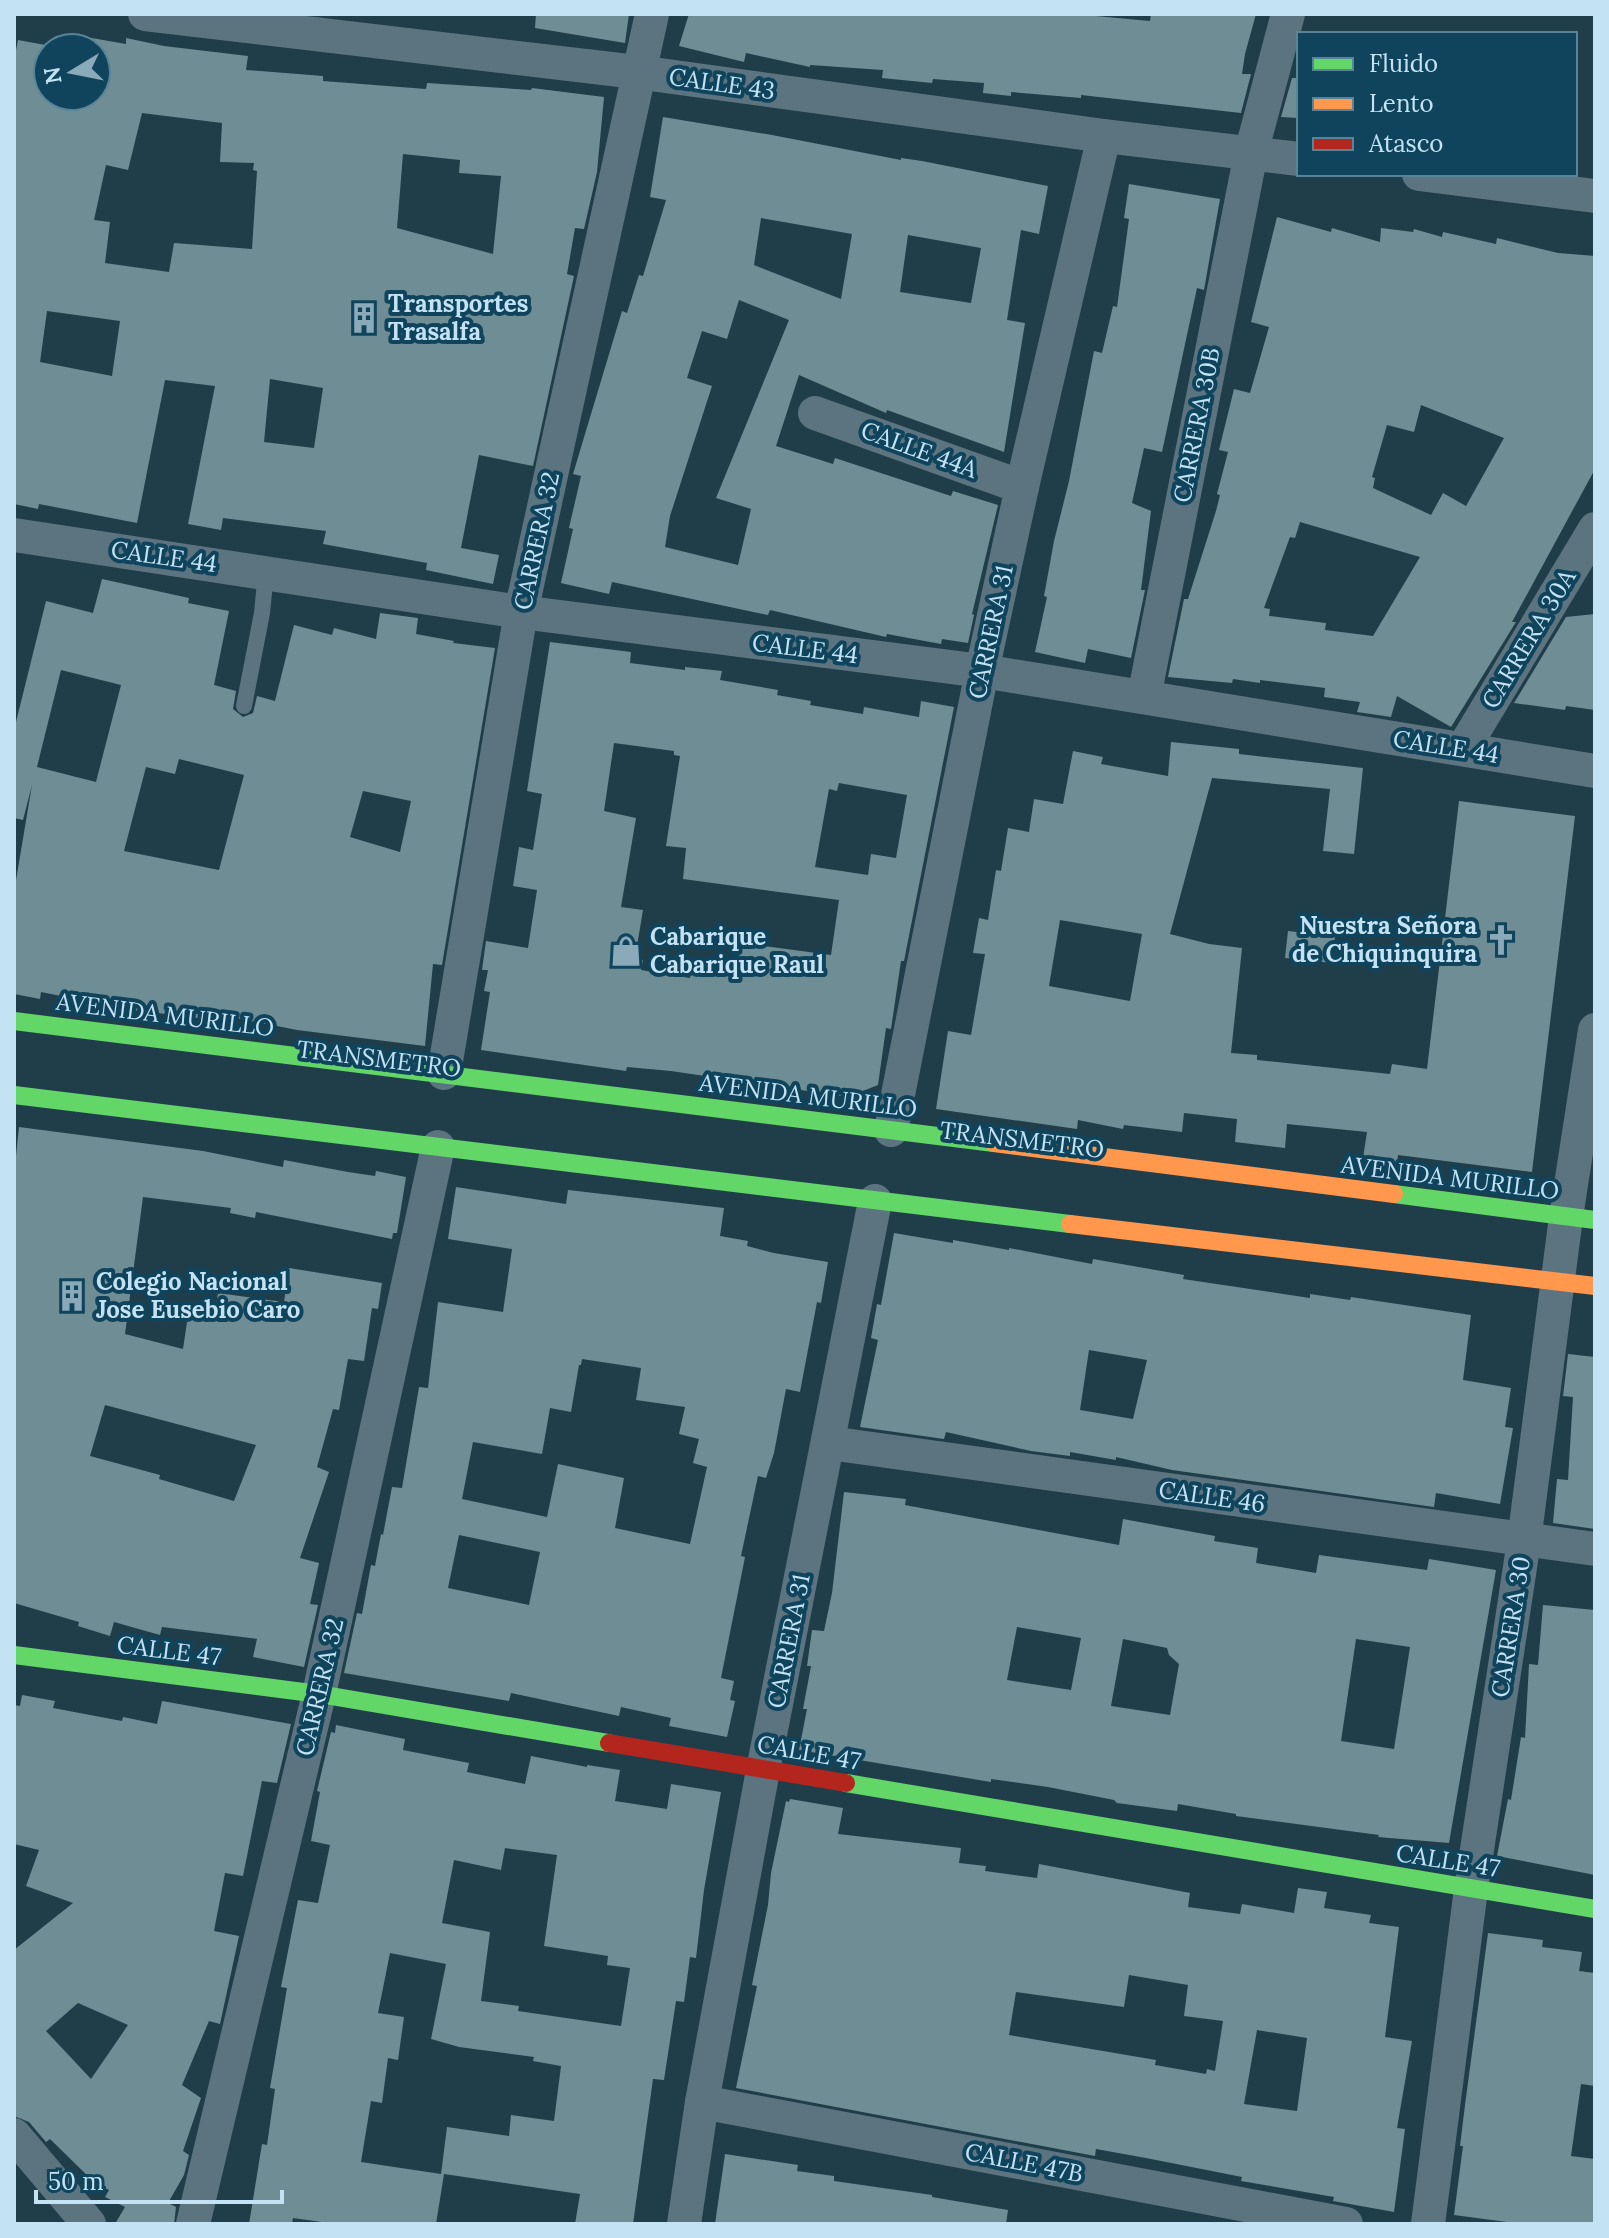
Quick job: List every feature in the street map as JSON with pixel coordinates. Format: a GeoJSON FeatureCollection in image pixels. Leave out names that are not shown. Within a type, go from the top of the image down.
{"type":"FeatureCollection","features":[{"type":"Feature","properties":{"kind":"main road","name":"AVENIDA MURILLO"},"geometry":{"type":"LineString","coordinates":[[14,1021],[891,1130],[1567,1245],[1595,1286]]}},
{"type":"Feature","properties":{"kind":"main road","name":"AVENIDA MURILLO"},"geometry":{"type":"LineString","coordinates":[[14,1095],[875,1201],[1567,1245]]}},
{"type":"Feature","properties":{"kind":"main road","name":"CALLE 47"},"geometry":{"type":"LineString","coordinates":[[14,1655],[319,1694],[1595,1909]]}},
{"type":"Feature","properties":{"kind":"street","name":"CALLE 43"},"geometry":{"type":"LineString","coordinates":[[145,14],[637,72],[1104,136],[1297,159]]}},
{"type":"Feature","properties":{"kind":"street","name":"CARRERA 32"},"geometry":{"type":"LineString","coordinates":[[444,1073],[521,612],[652,14]]}},
{"type":"Feature","properties":{"kind":"street"},"geometry":{"type":"LineString","coordinates":[[1251,153],[1288,14]]}},
{"type":"Feature","properties":{"kind":"street","name":"CARRERA 31"},"geometry":{"type":"LineString","coordinates":[[891,1130],[982,671],[1104,136]]}},
{"type":"Feature","properties":{"kind":"street","name":"CARRERA 30B"},"geometry":{"type":"LineString","coordinates":[[1144,697],[1251,153]]}},
{"type":"Feature","properties":{"kind":"street"},"geometry":{"type":"LineString","coordinates":[[1435,176],[1595,196]]}},
{"type":"Feature","properties":{"kind":"street","name":"CALLE 44A"},"geometry":{"type":"LineString","coordinates":[[815,413],[1022,487]]}},
{"type":"Feature","properties":{"kind":"street","name":"CARRERA 30A"},"geometry":{"type":"LineString","coordinates":[[1463,749],[1595,529]]}},
{"type":"Feature","properties":{"kind":"street","name":"CALLE 44"},"geometry":{"type":"LineString","coordinates":[[14,535],[521,612],[982,671],[1595,771]]}},
{"type":"Feature","properties":{"kind":"street","name":"CARRERA 30"},"geometry":{"type":"LineString","coordinates":[[1428,2224],[1471,1889],[1567,1245],[1595,1030]]}},
{"type":"Feature","properties":{"kind":"street","name":"CARRERA 32"},"geometry":{"type":"LineString","coordinates":[[193,2224],[319,1694],[438,1147]]}},
{"type":"Feature","properties":{"kind":"street","name":"CARRERA 31"},"geometry":{"type":"LineString","coordinates":[[684,2224],[702,2102],[763,1770],[875,1201]]}},
{"type":"Feature","properties":{"kind":"street","name":"CALLE 46"},"geometry":{"type":"LineString","coordinates":[[829,1443],[1595,1549]]}},
{"type":"Feature","properties":{"kind":"street","name":"CALLE 47B"},"geometry":{"type":"LineString","coordinates":[[702,2102],[1346,2224]]}},
{"type":"Feature","properties":{"kind":"street"},"geometry":{"type":"LineString","coordinates":[[14,2135],[89,2224]]}},
{"type":"Feature","properties":{"kind":"lane"},"geometry":{"type":"LineString","coordinates":[[244,706],[262,613],[266,572]]}},
{"type":"Feature","properties":{"kind":"lane","name":"TRANSMETRO"},"geometry":{"type":"LineString","coordinates":[[29,1040],[691,1122]]}},
{"type":"Feature","properties":{"kind":"lane"},"geometry":{"type":"LineString","coordinates":[[14,1080],[1137,1215]]}},
{"type":"Feature","properties":{"kind":"building"},"geometry":{"type":"Polygon","coordinates":[[[536,14],[629,14],[625,43],[535,28],[536,14]]]}},
{"type":"Feature","properties":{"kind":"building"},"geometry":{"type":"Polygon","coordinates":[[[689,14],[1074,14],[1150,21],[1151,14],[1256,14],[1245,54],[1242,74],[1251,74],[1241,113],[1081,95],[1081,98],[1011,92],[1011,96],[983,93],[984,83],[933,79],[932,83],[882,78],[883,70],[810,67],[746,53],[744,62],[679,46],[689,14]]]}},
{"type":"Feature","properties":{"kind":"building"},"geometry":{"type":"Polygon","coordinates":[[[126,38],[248,56],[246,70],[323,76],[323,81],[426,89],[427,83],[532,88],[604,97],[597,172],[584,229],[575,228],[567,274],[574,276],[533,466],[479,455],[461,548],[499,555],[493,584],[426,570],[427,563],[323,544],[326,531],[223,518],[221,530],[188,524],[215,386],[165,380],[137,523],[39,504],[38,509],[14,504],[14,60],[18,40],[32,43],[32,112],[112,112],[112,42],[126,44],[126,38]],[[142,113],[128,170],[106,165],[94,220],[110,222],[105,263],[169,272],[174,243],[252,249],[257,171],[253,170],[254,163],[220,162],[222,123],[142,113]],[[403,154],[397,228],[493,254],[501,176],[459,173],[460,160],[403,154]],[[47,311],[40,362],[112,376],[120,321],[47,311]],[[270,379],[264,442],[314,448],[323,388],[270,379]]]}},
{"type":"Feature","properties":{"kind":"building"},"geometry":{"type":"Polygon","coordinates":[[[1292,78],[1297,78],[1297,118],[1281,117],[1292,78]]]}},
{"type":"Feature","properties":{"kind":"building"},"geometry":{"type":"Polygon","coordinates":[[[663,117],[1048,186],[1039,234],[1021,230],[1007,320],[1025,323],[1004,452],[887,410],[886,413],[799,375],[776,446],[833,464],[835,458],[951,496],[953,491],[998,505],[968,643],[942,639],[941,644],[887,634],[886,637],[770,610],[768,615],[612,582],[609,594],[561,583],[581,476],[573,474],[622,311],[627,313],[639,275],[643,276],[666,200],[650,197],[663,117]],[[761,218],[754,265],[841,299],[852,234],[761,218]],[[908,235],[900,292],[971,303],[981,248],[908,235]],[[739,300],[727,339],[702,331],[687,378],[712,386],[670,516],[665,547],[738,565],[751,509],[716,498],[789,320],[739,300]]]}},
{"type":"Feature","properties":{"kind":"building"},"geometry":{"type":"Polygon","coordinates":[[[1129,184],[1220,199],[1204,290],[1197,288],[1162,452],[1144,448],[1132,503],[1151,511],[1141,590],[1145,590],[1131,658],[1088,649],[1085,663],[1035,652],[1047,597],[1044,596],[1054,541],[1094,351],[1102,353],[1113,306],[1117,307],[1129,219],[1124,218],[1129,184]]]}},
{"type":"Feature","properties":{"kind":"building"},"geometry":{"type":"Polygon","coordinates":[[[1277,217],[1380,242],[1381,228],[1413,232],[1414,229],[1442,237],[1443,232],[1496,244],[1497,238],[1558,253],[1595,256],[1595,469],[1512,622],[1516,622],[1451,727],[1397,696],[1391,717],[1357,712],[1360,702],[1324,697],[1325,688],[1260,680],[1260,683],[1233,679],[1232,683],[1168,677],[1184,599],[1188,599],[1220,495],[1217,494],[1228,452],[1219,450],[1234,389],[1250,393],[1269,327],[1251,322],[1277,217]],[[1421,405],[1414,432],[1387,425],[1372,477],[1375,478],[1373,488],[1431,515],[1443,493],[1466,506],[1504,438],[1421,405]],[[1300,522],[1295,538],[1290,537],[1264,608],[1270,609],[1269,616],[1326,623],[1325,630],[1373,636],[1420,557],[1300,522]]]}},
{"type":"Feature","properties":{"kind":"building"},"geometry":{"type":"Polygon","coordinates":[[[102,579],[189,598],[188,603],[229,611],[214,685],[236,691],[233,709],[243,717],[253,713],[257,696],[275,701],[294,625],[332,635],[334,628],[376,639],[380,613],[418,618],[416,634],[453,643],[495,648],[442,965],[433,964],[425,1046],[297,1030],[215,1014],[214,1020],[125,1009],[41,992],[40,999],[14,994],[14,892],[32,785],[23,820],[14,818],[14,730],[46,601],[93,613],[102,579]],[[61,670],[37,767],[96,782],[121,685],[61,670]],[[179,759],[175,774],[146,767],[124,851],[219,870],[244,775],[179,759]],[[363,791],[350,837],[400,852],[411,801],[363,791]]]}},
{"type":"Feature","properties":{"kind":"building"},"geometry":{"type":"Polygon","coordinates":[[[1595,614],[1595,710],[1566,706],[1565,710],[1514,703],[1566,617],[1595,614]]]}},
{"type":"Feature","properties":{"kind":"building"},"geometry":{"type":"Polygon","coordinates":[[[550,642],[631,652],[630,663],[722,671],[720,680],[778,690],[777,695],[811,701],[810,705],[863,714],[864,707],[919,717],[921,701],[954,707],[904,961],[901,961],[891,1029],[886,1028],[878,1085],[848,1097],[671,1071],[627,1067],[626,1071],[481,1050],[490,992],[484,991],[488,970],[482,970],[486,941],[528,948],[537,890],[513,886],[519,847],[533,850],[542,794],[527,791],[550,642]],[[614,743],[604,811],[636,818],[621,907],[643,910],[635,958],[643,960],[641,970],[690,978],[691,969],[737,974],[741,943],[831,955],[839,900],[683,879],[686,848],[666,846],[680,756],[674,755],[674,751],[614,743]],[[839,783],[837,791],[829,789],[815,867],[868,875],[871,854],[896,858],[907,795],[839,783]]]}},
{"type":"Feature","properties":{"kind":"building"},"geometry":{"type":"Polygon","coordinates":[[[1171,742],[1239,749],[1239,754],[1363,768],[1354,854],[1323,851],[1330,789],[1212,778],[1170,934],[1242,948],[1231,1053],[1257,1055],[1257,1060],[1390,1074],[1392,1064],[1427,1069],[1459,801],[1575,816],[1532,1172],[1398,1155],[1397,1164],[1363,1158],[1367,1132],[1287,1124],[1285,1148],[1235,1142],[1237,1119],[1184,1113],[1182,1132],[1124,1125],[1123,1129],[1078,1120],[1077,1129],[936,1109],[948,1031],[971,1035],[985,954],[973,953],[979,918],[988,920],[996,870],[1001,871],[1008,828],[1029,832],[1034,799],[1063,804],[1073,751],[1103,757],[1101,764],[1168,776],[1171,742]],[[1060,920],[1049,986],[1130,1001],[1142,934],[1060,920]]]}},
{"type":"Feature","properties":{"kind":"building"},"geometry":{"type":"Polygon","coordinates":[[[1288,931],[1335,936],[1332,963],[1285,958],[1288,931]]]}},
{"type":"Feature","properties":{"kind":"building"},"geometry":{"type":"Polygon","coordinates":[[[19,1127],[203,1151],[283,1167],[284,1160],[375,1176],[376,1171],[406,1177],[397,1233],[393,1233],[392,1239],[256,1212],[255,1218],[230,1213],[231,1208],[143,1197],[125,1334],[183,1349],[190,1302],[216,1306],[218,1293],[284,1302],[289,1268],[382,1283],[378,1309],[372,1308],[364,1361],[348,1359],[339,1410],[333,1409],[317,1467],[329,1472],[300,1558],[319,1563],[310,1604],[318,1605],[304,1667],[253,1657],[257,1639],[162,1627],[160,1635],[114,1622],[110,1636],[78,1626],[79,1622],[14,1603],[14,1175],[19,1127]],[[105,1405],[90,1456],[160,1475],[159,1479],[234,1501],[256,1445],[105,1405]]]}},
{"type":"Feature","properties":{"kind":"building"},"geometry":{"type":"Polygon","coordinates":[[[456,1187],[566,1204],[568,1190],[724,1208],[720,1236],[748,1241],[747,1246],[774,1253],[828,1262],[800,1392],[786,1389],[766,1478],[758,1476],[721,1678],[734,1681],[730,1700],[735,1701],[727,1737],[669,1726],[671,1718],[621,1707],[619,1716],[511,1693],[509,1701],[344,1673],[357,1613],[362,1614],[371,1565],[375,1566],[383,1535],[392,1487],[402,1488],[419,1387],[428,1388],[438,1302],[503,1312],[512,1249],[448,1239],[456,1187]],[[582,1359],[571,1412],[550,1408],[542,1454],[473,1442],[462,1499],[547,1517],[558,1464],[624,1478],[615,1528],[690,1544],[707,1467],[693,1463],[699,1439],[679,1434],[685,1407],[636,1400],[641,1368],[582,1359]],[[459,1535],[448,1588],[529,1605],[540,1552],[459,1535]]]}},
{"type":"Feature","properties":{"kind":"building"},"geometry":{"type":"Polygon","coordinates":[[[894,1233],[1009,1248],[1092,1264],[1093,1259],[1184,1275],[1183,1279],[1310,1298],[1310,1294],[1350,1300],[1351,1297],[1471,1315],[1463,1380],[1511,1388],[1505,1427],[1513,1428],[1500,1504],[1436,1493],[1434,1507],[1172,1470],[1116,1457],[1116,1460],[1070,1452],[1070,1456],[1031,1451],[946,1432],[944,1439],[860,1427],[878,1340],[871,1338],[877,1304],[881,1305],[894,1233]],[[1089,1350],[1080,1410],[1133,1419],[1147,1360],[1089,1350]]]}},
{"type":"Feature","properties":{"kind":"building"},"geometry":{"type":"Polygon","coordinates":[[[1568,1354],[1595,1357],[1595,1529],[1553,1523],[1557,1479],[1568,1480],[1573,1397],[1563,1396],[1568,1354]]]}},
{"type":"Feature","properties":{"kind":"building"},"geometry":{"type":"Polygon","coordinates":[[[844,1492],[906,1499],[905,1505],[1119,1545],[1123,1519],[1215,1536],[1214,1541],[1258,1548],[1256,1563],[1316,1573],[1319,1555],[1427,1570],[1429,1559],[1496,1570],[1449,1843],[1378,1837],[1178,1804],[1177,1811],[1117,1803],[1048,1787],[991,1779],[991,1782],[799,1750],[807,1709],[803,1709],[811,1666],[807,1666],[812,1630],[824,1631],[832,1593],[844,1492]],[[1017,1627],[1007,1680],[1071,1690],[1081,1638],[1017,1627]],[[1123,1639],[1111,1706],[1170,1715],[1179,1664],[1169,1655],[1167,1648],[1123,1639]],[[1356,1639],[1341,1741],[1394,1749],[1410,1647],[1356,1639]]]}},
{"type":"Feature","properties":{"kind":"building"},"geometry":{"type":"Polygon","coordinates":[[[1543,1605],[1595,1610],[1595,1875],[1497,1856],[1508,1799],[1511,1800],[1521,1737],[1525,1738],[1529,1664],[1538,1665],[1543,1605]]]}},
{"type":"Feature","properties":{"kind":"building"},"geometry":{"type":"Polygon","coordinates":[[[22,1695],[55,1701],[53,1708],[157,1724],[162,1701],[291,1724],[277,1783],[262,1781],[243,1876],[225,1873],[214,1931],[239,1936],[220,2024],[209,2021],[182,2085],[201,2098],[183,2151],[189,2155],[184,2175],[168,2203],[176,2207],[174,2224],[115,2224],[125,2207],[105,2197],[109,2190],[95,2183],[50,2139],[46,2142],[29,2122],[14,2116],[14,1950],[73,1903],[26,1886],[39,1850],[14,1844],[14,1705],[20,1706],[22,1695]],[[78,2003],[46,2031],[91,2079],[128,2025],[78,2003]]]}},
{"type":"Feature","properties":{"kind":"building"},"geometry":{"type":"Polygon","coordinates":[[[336,1725],[405,1739],[403,1750],[469,1763],[467,1772],[525,1784],[531,1756],[620,1770],[615,1801],[667,1809],[671,1784],[721,1792],[696,1958],[690,1957],[684,2002],[676,2001],[664,2080],[653,2079],[633,2224],[575,2224],[580,2194],[444,2174],[436,2224],[336,2224],[293,2218],[292,2224],[249,2224],[262,2144],[267,2145],[275,2089],[270,2088],[287,1988],[281,1987],[298,1900],[318,1903],[330,1845],[311,1841],[320,1792],[317,1791],[331,1732],[335,1733],[336,1725]],[[505,1848],[501,1870],[454,1860],[442,1923],[490,1932],[481,2001],[519,2006],[518,2011],[621,2026],[630,1968],[607,1965],[608,1956],[544,1946],[557,1855],[505,1848]],[[390,1953],[378,2013],[404,2017],[398,2060],[388,2058],[382,2103],[371,2101],[361,2162],[441,2174],[447,2127],[509,2136],[511,2115],[554,2121],[561,2066],[533,2061],[534,2057],[459,2047],[431,2039],[446,1964],[390,1953]]]}},
{"type":"Feature","properties":{"kind":"building"},"geometry":{"type":"Polygon","coordinates":[[[790,1799],[843,1808],[838,1834],[961,1848],[959,1863],[986,1866],[985,1871],[1037,1878],[1039,1864],[1190,1893],[1188,1907],[1240,1914],[1242,1904],[1294,1913],[1298,1888],[1327,1892],[1324,1908],[1371,1915],[1369,1923],[1399,1927],[1385,2037],[1412,2041],[1397,2128],[1405,2129],[1394,2212],[1146,2158],[1096,2149],[1095,2156],[736,2088],[757,1986],[752,1985],[771,1873],[786,1801],[790,1799]],[[1129,1975],[1124,2007],[1016,1992],[1009,2035],[1156,2060],[1155,2065],[1206,2074],[1207,2069],[1215,2071],[1223,2021],[1184,2016],[1188,1985],[1129,1975]],[[1257,2030],[1244,2104],[1297,2111],[1307,2038],[1257,2030]]]}},
{"type":"Feature","properties":{"kind":"building"},"geometry":{"type":"Polygon","coordinates":[[[1488,1933],[1543,1940],[1542,1947],[1582,1952],[1579,1971],[1595,1973],[1595,2086],[1581,2084],[1571,2156],[1595,2159],[1595,2224],[1522,2224],[1454,2215],[1488,1933]]]}},
{"type":"Feature","properties":{"kind":"building"},"geometry":{"type":"Polygon","coordinates":[[[725,2154],[798,2165],[797,2171],[834,2176],[834,2181],[1008,2210],[1006,2224],[715,2224],[725,2154]]]}},
{"type":"Feature","properties":{"kind":"traffic: fast"},"geometry":{"type":"LineString","coordinates":[[14,1021],[994,1143]]}},
{"type":"Feature","properties":{"kind":"traffic: fast"},"geometry":{"type":"LineString","coordinates":[[14,1095],[1070,1224]]}},
{"type":"Feature","properties":{"kind":"traffic: fast"},"geometry":{"type":"LineString","coordinates":[[1394,1194],[1595,1220]]}},
{"type":"Feature","properties":{"kind":"traffic: fast"},"geometry":{"type":"LineString","coordinates":[[14,1655],[319,1694],[609,1743]]}},
{"type":"Feature","properties":{"kind":"traffic: fast"},"geometry":{"type":"LineString","coordinates":[[846,1783],[1595,1909]]}},
{"type":"Feature","properties":{"kind":"traffic: slow"},"geometry":{"type":"LineString","coordinates":[[994,1143],[1394,1194]]}},
{"type":"Feature","properties":{"kind":"traffic: slow"},"geometry":{"type":"LineString","coordinates":[[1070,1224],[1595,1286]]}},
{"type":"Feature","properties":{"kind":"traffic: jam"},"geometry":{"type":"LineString","coordinates":[[609,1743],[846,1783]]}},
{"type":"Feature","properties":{"kind":"place","name":"Transportes Trasalfa"},"geometry":{"type":"Point","coordinates":[364,318]}},
{"type":"Feature","properties":{"kind":"place","name":"Nuestra Señora de Chiquinquira"},"geometry":{"type":"Point","coordinates":[1501,940]}},
{"type":"Feature","properties":{"kind":"place","name":"Cabarique Cabarique Raul"},"geometry":{"type":"Point","coordinates":[626,951]}},
{"type":"Feature","properties":{"kind":"place","name":"Colegio Nacional Jose Eusebio Caro"},"geometry":{"type":"Point","coordinates":[72,1296]}}]}
